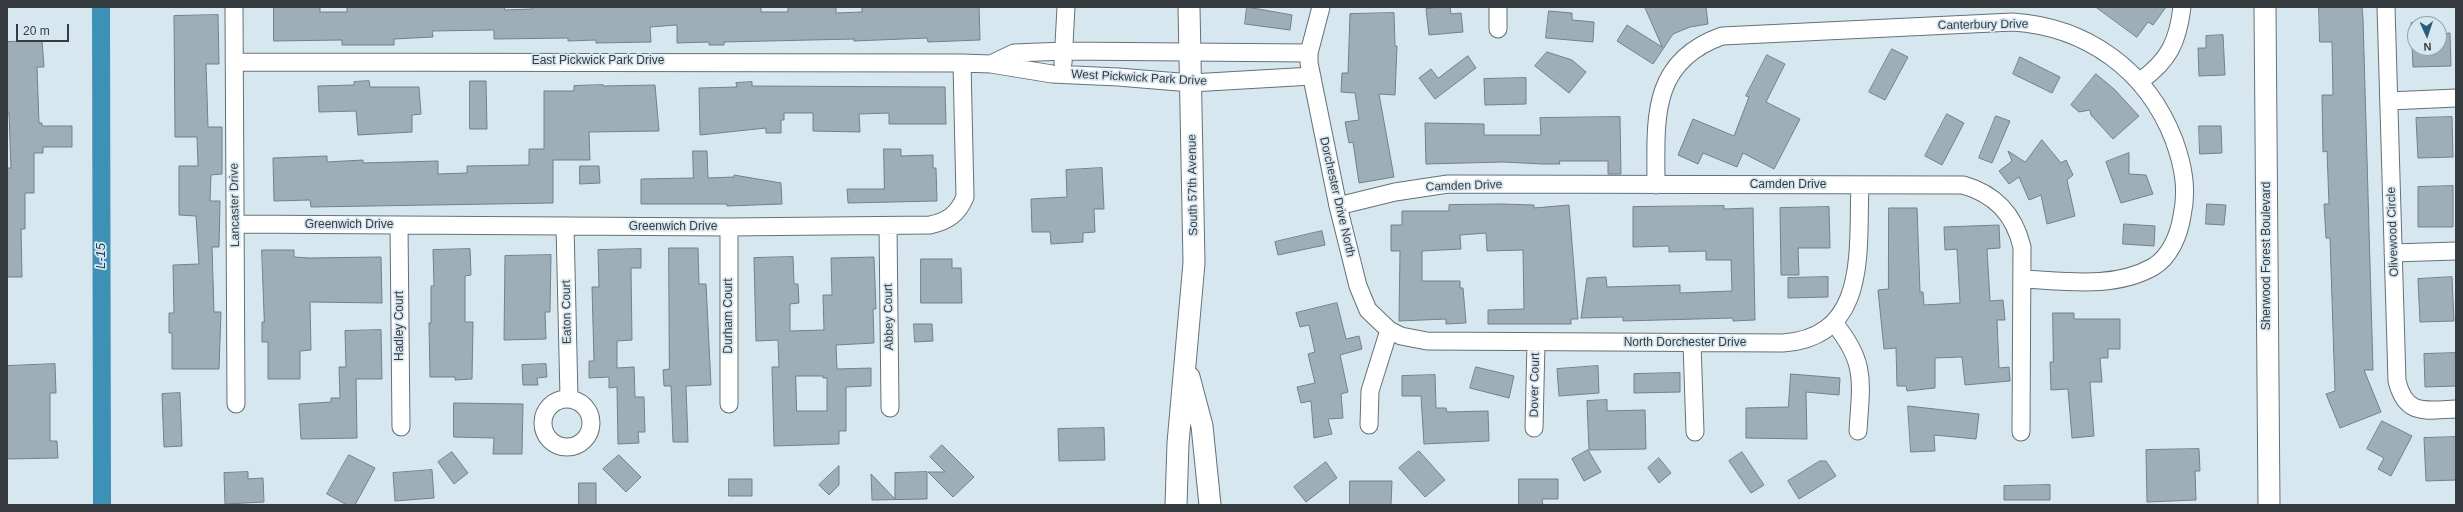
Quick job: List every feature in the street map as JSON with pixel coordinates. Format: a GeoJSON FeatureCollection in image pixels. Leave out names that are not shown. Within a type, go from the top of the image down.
{"type":"FeatureCollection","features":[{"type":"Feature","properties":{"kind":"street","name":"Lancaster Drive"},"geometry":{"type":"LineString","coordinates":[[234,7],[236,404]]}},
{"type":"Feature","properties":{"kind":"street"},"geometry":{"type":"LineString","coordinates":[[1062,75],[1066,7]]}},
{"type":"Feature","properties":{"kind":"street","name":"South 57th Avenue"},"geometry":{"type":"LineString","coordinates":[[1176,505],[1185,363],[1194,263],[1189,7]]}},
{"type":"Feature","properties":{"kind":"street"},"geometry":{"type":"LineString","coordinates":[[1309,53],[1321,7]]}},
{"type":"Feature","properties":{"kind":"street"},"geometry":{"type":"LineString","coordinates":[[1498,7],[1498,29]]}},
{"type":"Feature","properties":{"kind":"street"},"geometry":{"type":"LineString","coordinates":[[2140,81],[2161,65],[2174,47],[2182,7]]}},
{"type":"Feature","properties":{"kind":"street","name":"Sherwood Forest Boulevard"},"geometry":{"type":"LineString","coordinates":[[2266,7],[2269,505]]}},
{"type":"Feature","properties":{"kind":"street","name":"Olivewood Circle"},"geometry":{"type":"LineString","coordinates":[[2386,7],[2397,381],[2400,393],[2408,404],[2418,410],[2456,409]]}},
{"type":"Feature","properties":{"kind":"street","name":"Canterbury Drive"},"geometry":{"type":"LineString","coordinates":[[1656,185],[1656,118],[1661,92],[1675,67],[1685,56],[1708,41],[1722,36],[2028,23],[2054,28],[2080,37],[2103,50],[2140,81],[2157,104],[2169,128],[2183,167],[2184,208],[2177,235],[2168,254],[2153,267],[2113,280],[2023,279]]}},
{"type":"Feature","properties":{"kind":"street","name":"West Pickwick Park Drive"},"geometry":{"type":"LineString","coordinates":[[991,64],[1014,53],[1064,51],[1309,53]]}},
{"type":"Feature","properties":{"kind":"street","name":"Dorchester Drive North"},"geometry":{"type":"LineString","coordinates":[[1309,53],[1312,76],[1338,206],[1362,298],[1376,319],[1389,330]]}},
{"type":"Feature","properties":{"kind":"street","name":"East Pickwick Park Drive"},"geometry":{"type":"LineString","coordinates":[[234,62],[962,63]]}},
{"type":"Feature","properties":{"kind":"street","name":"West Pickwick Park Drive"},"geometry":{"type":"LineString","coordinates":[[962,63],[991,64],[1062,75],[1191,83],[1312,76]]}},
{"type":"Feature","properties":{"kind":"street","name":"Greenwich Drive"},"geometry":{"type":"LineString","coordinates":[[235,224],[730,228],[888,226],[942,223],[952,217],[960,208],[964,196],[962,63]]}},
{"type":"Feature","properties":{"kind":"street"},"geometry":{"type":"LineString","coordinates":[[2389,101],[2456,98]]}},
{"type":"Feature","properties":{"kind":"street","name":"Camden Drive"},"geometry":{"type":"LineString","coordinates":[[1338,206],[1396,192],[1448,184],[1963,185],[1987,194],[2006,211],[2019,234],[2023,260],[2021,432]]}},
{"type":"Feature","properties":{"kind":"street","name":"North Dorchester Drive"},"geometry":{"type":"LineString","coordinates":[[1389,330],[1402,336],[1427,341],[1692,343],[1796,342],[1820,333],[1834,323],[1843,312],[1854,288],[1860,185]]}},
{"type":"Feature","properties":{"kind":"street","name":"Hadley Court"},"geometry":{"type":"LineString","coordinates":[[400,225],[401,427]]}},
{"type":"Feature","properties":{"kind":"street","name":"Eaton Court"},"geometry":{"type":"LineString","coordinates":[[565,226],[569,398]]}},
{"type":"Feature","properties":{"kind":"street","name":"Abbey Court"},"geometry":{"type":"LineString","coordinates":[[888,226],[890,408]]}},
{"type":"Feature","properties":{"kind":"street","name":"Durham Court"},"geometry":{"type":"LineString","coordinates":[[728,404],[730,228]]}},
{"type":"Feature","properties":{"kind":"street"},"geometry":{"type":"LineString","coordinates":[[2393,253],[2456,251]]}},
{"type":"Feature","properties":{"kind":"street"},"geometry":{"type":"LineString","coordinates":[[1834,323],[1849,342],[1858,359],[1861,385],[1858,431]]}},
{"type":"Feature","properties":{"kind":"street"},"geometry":{"type":"LineString","coordinates":[[1369,425],[1370,391],[1389,330]]}},
{"type":"Feature","properties":{"kind":"street","name":"Dover Court"},"geometry":{"type":"LineString","coordinates":[[1534,428],[1536,342]]}},
{"type":"Feature","properties":{"kind":"street"},"geometry":{"type":"LineString","coordinates":[[1692,343],[1695,432]]}},
{"type":"Feature","properties":{"kind":"street","name":"South 57th Avenue"},"geometry":{"type":"LineString","coordinates":[[1185,363],[1202,426],[1210,505]]}},
{"type":"Feature","properties":{"kind":"building"},"geometry":{"type":"Polygon","coordinates":[[[274,7],[320,7],[320,12],[347,12],[347,7],[504,7],[505,10],[532,9],[532,7],[761,7],[761,12],[788,12],[788,7],[836,7],[836,13],[862,12],[862,7],[979,7],[980,40],[928,42],[927,38],[854,41],[854,39],[724,42],[724,45],[709,45],[709,42],[677,43],[677,25],[650,27],[651,42],[596,43],[596,40],[568,41],[568,38],[494,39],[494,30],[432,31],[433,37],[394,39],[394,45],[342,45],[342,40],[274,41],[274,7]]]}},
{"type":"Feature","properties":{"kind":"building"},"geometry":{"type":"Polygon","coordinates":[[[1247,7],[1292,15],[1290,30],[1245,24],[1247,7]]]}},
{"type":"Feature","properties":{"kind":"building"},"geometry":{"type":"Polygon","coordinates":[[[1450,7],[1451,14],[1461,13],[1463,32],[1429,35],[1426,9],[1450,7]]]}},
{"type":"Feature","properties":{"kind":"building"},"geometry":{"type":"Polygon","coordinates":[[[1645,7],[1706,7],[1708,24],[1690,27],[1673,34],[1653,64],[1617,41],[1627,25],[1662,47],[1645,7]]]}},
{"type":"Feature","properties":{"kind":"building"},"geometry":{"type":"Polygon","coordinates":[[[2096,7],[2166,7],[2153,25],[2148,22],[2137,37],[2096,7]]]}},
{"type":"Feature","properties":{"kind":"building"},"geometry":{"type":"Polygon","coordinates":[[[2319,7],[2362,7],[2363,18],[2373,370],[2364,370],[2381,412],[2340,428],[2326,394],[2335,391],[2330,238],[2326,238],[2324,204],[2329,204],[2327,151],[2323,152],[2322,95],[2333,95],[2332,42],[2320,42],[2319,7]]]}},
{"type":"Feature","properties":{"kind":"building"},"geometry":{"type":"Polygon","coordinates":[[[1549,11],[1572,13],[1572,20],[1594,22],[1593,42],[1546,38],[1549,11]]]}},
{"type":"Feature","properties":{"kind":"building"},"geometry":{"type":"Polygon","coordinates":[[[1394,13],[1395,46],[1397,46],[1395,95],[1379,94],[1394,177],[1359,183],[1353,142],[1349,143],[1345,122],[1359,120],[1355,93],[1341,92],[1342,73],[1348,73],[1350,14],[1394,13]]]}},
{"type":"Feature","properties":{"kind":"building"},"geometry":{"type":"Polygon","coordinates":[[[218,15],[219,64],[206,64],[208,127],[222,127],[222,174],[211,175],[210,201],[220,201],[219,247],[212,247],[214,312],[221,312],[219,369],[172,369],[172,333],[169,333],[169,313],[174,313],[173,265],[199,264],[196,216],[179,215],[179,166],[198,166],[197,137],[175,137],[174,16],[218,15]]]}},
{"type":"Feature","properties":{"kind":"building"},"geometry":{"type":"Polygon","coordinates":[[[2447,33],[2450,33],[2451,66],[2413,67],[2412,56],[2447,56],[2447,33]]]}},
{"type":"Feature","properties":{"kind":"building"},"geometry":{"type":"Polygon","coordinates":[[[2223,35],[2225,75],[2199,76],[2198,48],[2206,48],[2206,36],[2223,35]]]}},
{"type":"Feature","properties":{"kind":"building"},"geometry":{"type":"Polygon","coordinates":[[[42,41],[44,67],[37,67],[39,123],[42,123],[42,126],[72,126],[72,147],[43,147],[43,153],[34,153],[34,193],[25,193],[25,229],[21,229],[22,277],[7,277],[7,168],[11,168],[9,113],[7,113],[7,42],[42,41]]]}},
{"type":"Feature","properties":{"kind":"building"},"geometry":{"type":"Polygon","coordinates":[[[1892,49],[1908,57],[1885,100],[1869,92],[1892,49]]]}},
{"type":"Feature","properties":{"kind":"building"},"geometry":{"type":"Polygon","coordinates":[[[1547,52],[1572,60],[1586,72],[1569,93],[1535,66],[1547,52]]]}},
{"type":"Feature","properties":{"kind":"building"},"geometry":{"type":"Polygon","coordinates":[[[1767,55],[1785,64],[1766,102],[1800,119],[1774,169],[1743,153],[1737,167],[1703,153],[1698,164],[1678,155],[1693,119],[1734,136],[1749,97],[1746,96],[1767,55]]]}},
{"type":"Feature","properties":{"kind":"building"},"geometry":{"type":"Polygon","coordinates":[[[1468,56],[1476,68],[1435,99],[1419,78],[1431,69],[1438,78],[1468,56]]]}},
{"type":"Feature","properties":{"kind":"building"},"geometry":{"type":"Polygon","coordinates":[[[2020,57],[2060,77],[2052,93],[2013,74],[2020,57]]]}},
{"type":"Feature","properties":{"kind":"building"},"geometry":{"type":"Polygon","coordinates":[[[2096,74],[2114,89],[2139,116],[2113,139],[2091,115],[2090,110],[2079,112],[2071,105],[2096,74]]]}},
{"type":"Feature","properties":{"kind":"building"},"geometry":{"type":"Polygon","coordinates":[[[1526,78],[1526,104],[1485,105],[1484,79],[1526,78]]]}},
{"type":"Feature","properties":{"kind":"building"},"geometry":{"type":"Polygon","coordinates":[[[369,81],[370,87],[419,87],[421,114],[412,115],[412,132],[358,135],[356,111],[319,112],[318,86],[354,85],[354,82],[369,81]]]}},
{"type":"Feature","properties":{"kind":"building"},"geometry":{"type":"Polygon","coordinates":[[[470,81],[486,81],[487,129],[470,129],[470,81]]]}},
{"type":"Feature","properties":{"kind":"building"},"geometry":{"type":"Polygon","coordinates":[[[752,82],[752,86],[945,87],[946,124],[889,124],[889,113],[859,114],[860,132],[813,131],[813,113],[784,113],[784,120],[781,120],[781,133],[766,133],[766,128],[700,135],[699,88],[737,87],[736,83],[752,82]]]}},
{"type":"Feature","properties":{"kind":"building"},"geometry":{"type":"Polygon","coordinates":[[[655,85],[659,131],[589,132],[590,160],[553,160],[553,203],[311,207],[310,200],[274,201],[273,158],[327,156],[327,162],[363,160],[363,163],[438,161],[438,174],[467,173],[467,166],[529,165],[529,149],[544,149],[544,91],[574,91],[574,86],[655,85]]]}},
{"type":"Feature","properties":{"kind":"building"},"geometry":{"type":"Polygon","coordinates":[[[1947,114],[1964,123],[1942,165],[1925,156],[1947,114]]]}},
{"type":"Feature","properties":{"kind":"building"},"geometry":{"type":"Polygon","coordinates":[[[1996,116],[2010,121],[1992,163],[1979,158],[1996,116]]]}},
{"type":"Feature","properties":{"kind":"building"},"geometry":{"type":"Polygon","coordinates":[[[1620,117],[1621,174],[1608,174],[1608,161],[1559,161],[1560,164],[1503,162],[1426,164],[1425,123],[1484,124],[1484,135],[1541,135],[1540,118],[1620,117]]]}},
{"type":"Feature","properties":{"kind":"building"},"geometry":{"type":"Polygon","coordinates":[[[2452,117],[2453,157],[2418,158],[2416,118],[2452,117]]]}},
{"type":"Feature","properties":{"kind":"building"},"geometry":{"type":"Polygon","coordinates":[[[2199,126],[2221,126],[2222,153],[2200,154],[2199,126]]]}},
{"type":"Feature","properties":{"kind":"building"},"geometry":{"type":"Polygon","coordinates":[[[2042,140],[2061,163],[2066,160],[2073,175],[2067,180],[2075,216],[2047,224],[2041,195],[2029,200],[2019,177],[2009,184],[1999,171],[2012,161],[2008,151],[2025,162],[2042,140]]]}},
{"type":"Feature","properties":{"kind":"building"},"geometry":{"type":"Polygon","coordinates":[[[884,149],[901,149],[901,156],[933,155],[933,168],[936,168],[937,201],[848,203],[847,189],[884,189],[884,149]]]}},
{"type":"Feature","properties":{"kind":"building"},"geometry":{"type":"Polygon","coordinates":[[[693,151],[707,151],[708,178],[734,177],[734,175],[781,183],[782,204],[727,206],[727,204],[641,204],[641,179],[693,178],[693,151]]]}},
{"type":"Feature","properties":{"kind":"building"},"geometry":{"type":"Polygon","coordinates":[[[2129,153],[2129,174],[2146,175],[2153,194],[2121,203],[2106,162],[2129,153]]]}},
{"type":"Feature","properties":{"kind":"building"},"geometry":{"type":"Polygon","coordinates":[[[580,166],[599,166],[600,183],[580,184],[580,166]]]}},
{"type":"Feature","properties":{"kind":"building"},"geometry":{"type":"Polygon","coordinates":[[[1102,168],[1104,209],[1094,209],[1095,232],[1083,233],[1083,242],[1051,244],[1050,232],[1032,232],[1031,199],[1067,197],[1066,170],[1102,168]]]}},
{"type":"Feature","properties":{"kind":"building"},"geometry":{"type":"Polygon","coordinates":[[[2453,186],[2453,227],[2418,227],[2418,187],[2453,186]]]}},
{"type":"Feature","properties":{"kind":"building"},"geometry":{"type":"Polygon","coordinates":[[[2207,204],[2226,205],[2224,225],[2206,224],[2207,204]]]}},
{"type":"Feature","properties":{"kind":"building"},"geometry":{"type":"Polygon","coordinates":[[[1449,205],[1534,205],[1534,208],[1569,205],[1578,319],[1571,319],[1571,324],[1488,324],[1488,310],[1524,309],[1523,250],[1487,251],[1486,233],[1460,235],[1461,249],[1422,251],[1422,281],[1460,281],[1460,288],[1463,288],[1466,323],[1446,324],[1446,319],[1399,321],[1400,251],[1391,251],[1391,225],[1402,225],[1402,211],[1449,211],[1449,205]]]}},
{"type":"Feature","properties":{"kind":"building"},"geometry":{"type":"Polygon","coordinates":[[[1724,206],[1724,209],[1753,208],[1755,320],[1733,321],[1733,318],[1623,321],[1623,317],[1581,318],[1587,278],[1606,277],[1607,287],[1680,285],[1680,293],[1732,291],[1731,260],[1706,260],[1706,251],[1669,252],[1669,246],[1633,247],[1633,207],[1724,206]]]}},
{"type":"Feature","properties":{"kind":"building"},"geometry":{"type":"Polygon","coordinates":[[[1829,207],[1830,248],[1798,248],[1799,275],[1781,275],[1780,208],[1829,207]]]}},
{"type":"Feature","properties":{"kind":"building"},"geometry":{"type":"Polygon","coordinates":[[[1889,208],[1917,208],[1920,292],[1923,292],[1924,305],[1960,303],[1957,249],[1945,250],[1944,227],[1999,225],[2000,248],[1987,249],[1990,301],[2003,300],[2005,320],[1997,320],[1999,368],[2009,367],[2010,381],[1965,385],[1962,357],[1935,358],[1935,388],[1907,391],[1906,386],[1897,386],[1896,348],[1884,349],[1878,290],[1888,289],[1889,208]]]}},
{"type":"Feature","properties":{"kind":"building"},"geometry":{"type":"Polygon","coordinates":[[[2124,224],[2155,226],[2154,246],[2123,244],[2124,224]]]}},
{"type":"Feature","properties":{"kind":"building"},"geometry":{"type":"Polygon","coordinates":[[[1322,231],[1325,245],[1278,255],[1275,242],[1322,231]]]}},
{"type":"Feature","properties":{"kind":"building"},"geometry":{"type":"Polygon","coordinates":[[[669,248],[698,248],[699,284],[706,284],[711,385],[686,386],[688,442],[673,442],[671,386],[664,386],[663,370],[669,369],[669,248]]]}},
{"type":"Feature","properties":{"kind":"building"},"geometry":{"type":"Polygon","coordinates":[[[470,249],[471,275],[465,276],[465,322],[473,322],[472,379],[455,380],[455,377],[430,377],[429,323],[431,323],[431,286],[434,286],[433,250],[470,249]]]}},
{"type":"Feature","properties":{"kind":"building"},"geometry":{"type":"Polygon","coordinates":[[[641,249],[641,268],[631,268],[632,340],[617,341],[617,368],[634,367],[635,397],[644,397],[645,432],[638,432],[639,443],[618,444],[617,387],[609,388],[609,377],[589,378],[589,361],[594,361],[592,287],[599,287],[598,250],[641,249]]]}},
{"type":"Feature","properties":{"kind":"building"},"geometry":{"type":"Polygon","coordinates":[[[262,250],[294,250],[294,257],[309,258],[381,257],[382,303],[310,302],[311,350],[300,351],[300,379],[268,379],[268,342],[262,342],[262,322],[264,322],[262,250]]]}},
{"type":"Feature","properties":{"kind":"building"},"geometry":{"type":"Polygon","coordinates":[[[551,255],[550,312],[545,312],[546,339],[504,340],[505,256],[551,255]]]}},
{"type":"Feature","properties":{"kind":"building"},"geometry":{"type":"Polygon","coordinates":[[[793,257],[794,284],[798,284],[799,303],[790,304],[790,331],[824,330],[823,295],[832,295],[831,258],[874,257],[876,309],[873,309],[874,343],[836,345],[837,369],[871,368],[871,386],[846,387],[846,431],[839,431],[839,444],[774,446],[772,367],[779,367],[778,340],[756,341],[754,258],[793,257]],[[796,376],[797,411],[827,411],[827,378],[823,378],[823,376],[796,376]]]}},
{"type":"Feature","properties":{"kind":"building"},"geometry":{"type":"Polygon","coordinates":[[[921,259],[952,259],[952,268],[961,268],[962,303],[921,303],[921,259]]]}},
{"type":"Feature","properties":{"kind":"building"},"geometry":{"type":"Polygon","coordinates":[[[1828,277],[1828,297],[1788,298],[1788,278],[1828,277]]]}},
{"type":"Feature","properties":{"kind":"building"},"geometry":{"type":"Polygon","coordinates":[[[2452,277],[2454,321],[2420,322],[2418,279],[2452,277]]]}},
{"type":"Feature","properties":{"kind":"building"},"geometry":{"type":"Polygon","coordinates":[[[1337,303],[1346,339],[1359,336],[1362,349],[1340,355],[1348,392],[1341,394],[1343,418],[1328,419],[1332,434],[1314,438],[1311,401],[1301,403],[1297,387],[1315,383],[1308,354],[1315,352],[1309,325],[1300,327],[1296,313],[1337,303]]]}},
{"type":"Feature","properties":{"kind":"building"},"geometry":{"type":"Polygon","coordinates":[[[2053,313],[2074,313],[2074,319],[2120,319],[2120,349],[2108,349],[2108,358],[2100,358],[2102,382],[2090,382],[2094,436],[2072,438],[2068,389],[2051,390],[2050,362],[2053,362],[2053,313]]]}},
{"type":"Feature","properties":{"kind":"building"},"geometry":{"type":"Polygon","coordinates":[[[914,324],[932,324],[933,341],[915,342],[914,324]]]}},
{"type":"Feature","properties":{"kind":"building"},"geometry":{"type":"Polygon","coordinates":[[[381,330],[382,379],[356,379],[357,438],[301,439],[299,404],[331,402],[331,398],[340,398],[339,367],[346,367],[345,331],[381,330]]]}},
{"type":"Feature","properties":{"kind":"building"},"geometry":{"type":"Polygon","coordinates":[[[2456,353],[2456,386],[2425,387],[2424,354],[2456,353]]]}},
{"type":"Feature","properties":{"kind":"building"},"geometry":{"type":"Polygon","coordinates":[[[55,364],[56,393],[50,393],[50,441],[57,441],[58,458],[7,459],[7,366],[55,364]]]}},
{"type":"Feature","properties":{"kind":"building"},"geometry":{"type":"Polygon","coordinates":[[[546,364],[547,377],[537,378],[538,385],[523,385],[522,365],[546,364]]]}},
{"type":"Feature","properties":{"kind":"building"},"geometry":{"type":"Polygon","coordinates":[[[1598,366],[1599,393],[1559,396],[1557,369],[1598,366]]]}},
{"type":"Feature","properties":{"kind":"building"},"geometry":{"type":"Polygon","coordinates":[[[1476,367],[1514,376],[1509,398],[1470,388],[1476,367]]]}},
{"type":"Feature","properties":{"kind":"building"},"geometry":{"type":"Polygon","coordinates":[[[1680,373],[1680,392],[1634,393],[1634,374],[1680,373]]]}},
{"type":"Feature","properties":{"kind":"building"},"geometry":{"type":"Polygon","coordinates":[[[1791,374],[1840,378],[1839,395],[1806,392],[1807,439],[1746,438],[1746,408],[1788,407],[1791,374]]]}},
{"type":"Feature","properties":{"kind":"building"},"geometry":{"type":"Polygon","coordinates":[[[1435,375],[1436,408],[1446,408],[1447,412],[1488,411],[1489,441],[1424,444],[1421,396],[1402,396],[1402,376],[1435,375]]]}},
{"type":"Feature","properties":{"kind":"building"},"geometry":{"type":"Polygon","coordinates":[[[180,393],[182,446],[164,447],[162,394],[180,393]]]}},
{"type":"Feature","properties":{"kind":"building"},"geometry":{"type":"Polygon","coordinates":[[[1607,400],[1607,411],[1645,410],[1646,449],[1589,450],[1587,401],[1607,400]]]}},
{"type":"Feature","properties":{"kind":"building"},"geometry":{"type":"Polygon","coordinates":[[[454,403],[523,404],[522,454],[493,454],[494,438],[454,437],[454,403]]]}},
{"type":"Feature","properties":{"kind":"building"},"geometry":{"type":"Polygon","coordinates":[[[1908,406],[1979,414],[1976,439],[1934,435],[1935,451],[1911,452],[1908,406]]]}},
{"type":"Feature","properties":{"kind":"building"},"geometry":{"type":"Polygon","coordinates":[[[2382,421],[2412,436],[2391,476],[2378,469],[2384,458],[2367,449],[2382,421]]]}},
{"type":"Feature","properties":{"kind":"building"},"geometry":{"type":"Polygon","coordinates":[[[1104,428],[1105,460],[1059,461],[1058,429],[1104,428]]]}},
{"type":"Feature","properties":{"kind":"building"},"geometry":{"type":"Polygon","coordinates":[[[2456,437],[2456,480],[2426,481],[2424,438],[2456,437]]]}},
{"type":"Feature","properties":{"kind":"building"},"geometry":{"type":"Polygon","coordinates":[[[942,445],[974,477],[953,497],[928,472],[945,472],[930,457],[942,445]]]}},
{"type":"Feature","properties":{"kind":"building"},"geometry":{"type":"Polygon","coordinates":[[[2199,449],[2200,471],[2195,471],[2196,500],[2147,502],[2146,450],[2199,449]]]}},
{"type":"Feature","properties":{"kind":"building"},"geometry":{"type":"Polygon","coordinates":[[[1588,450],[1601,472],[1584,481],[1572,459],[1588,450]]]}},
{"type":"Feature","properties":{"kind":"building"},"geometry":{"type":"Polygon","coordinates":[[[1419,451],[1445,480],[1425,497],[1399,468],[1419,451]]]}},
{"type":"Feature","properties":{"kind":"building"},"geometry":{"type":"Polygon","coordinates":[[[452,452],[468,473],[454,484],[438,462],[452,452]]]}},
{"type":"Feature","properties":{"kind":"building"},"geometry":{"type":"Polygon","coordinates":[[[1742,452],[1764,485],[1751,493],[1729,461],[1742,452]]]}},
{"type":"Feature","properties":{"kind":"building"},"geometry":{"type":"Polygon","coordinates":[[[349,455],[375,468],[355,505],[347,505],[327,494],[349,455]]]}},
{"type":"Feature","properties":{"kind":"building"},"geometry":{"type":"Polygon","coordinates":[[[619,455],[641,477],[626,492],[603,469],[619,455]]]}},
{"type":"Feature","properties":{"kind":"building"},"geometry":{"type":"Polygon","coordinates":[[[1659,458],[1671,473],[1659,483],[1648,468],[1659,458]]]}},
{"type":"Feature","properties":{"kind":"building"},"geometry":{"type":"Polygon","coordinates":[[[1820,461],[1826,461],[1836,476],[1799,499],[1788,481],[1820,461]]]}},
{"type":"Feature","properties":{"kind":"building"},"geometry":{"type":"Polygon","coordinates":[[[1326,462],[1337,478],[1306,502],[1294,487],[1326,462]]]}},
{"type":"Feature","properties":{"kind":"building"},"geometry":{"type":"Polygon","coordinates":[[[839,466],[839,485],[829,495],[819,485],[839,466]]]}},
{"type":"Feature","properties":{"kind":"building"},"geometry":{"type":"Polygon","coordinates":[[[432,470],[434,498],[395,501],[393,473],[432,470]]]}},
{"type":"Feature","properties":{"kind":"building"},"geometry":{"type":"Polygon","coordinates":[[[248,472],[248,479],[263,478],[264,502],[225,504],[224,473],[248,472]]]}},
{"type":"Feature","properties":{"kind":"building"},"geometry":{"type":"Polygon","coordinates":[[[927,472],[927,499],[872,500],[871,474],[895,499],[895,473],[927,472]]]}},
{"type":"Feature","properties":{"kind":"building"},"geometry":{"type":"Polygon","coordinates":[[[729,479],[752,479],[752,496],[729,496],[729,479]]]}},
{"type":"Feature","properties":{"kind":"building"},"geometry":{"type":"Polygon","coordinates":[[[1519,479],[1558,479],[1558,499],[1542,499],[1543,505],[1519,505],[1519,479]]]}},
{"type":"Feature","properties":{"kind":"building"},"geometry":{"type":"Polygon","coordinates":[[[1350,481],[1392,481],[1391,505],[1350,505],[1350,481]]]}},
{"type":"Feature","properties":{"kind":"building"},"geometry":{"type":"Polygon","coordinates":[[[579,483],[596,483],[596,505],[579,505],[579,483]]]}},
{"type":"Feature","properties":{"kind":"building"},"geometry":{"type":"Polygon","coordinates":[[[2050,485],[2050,500],[2004,500],[2004,486],[2050,485]]]}},
{"type":"Feature","properties":{"kind":"waterway","name":"L-15"},"geometry":{"type":"LineString","coordinates":[[101,7],[102,505]]}}]}
